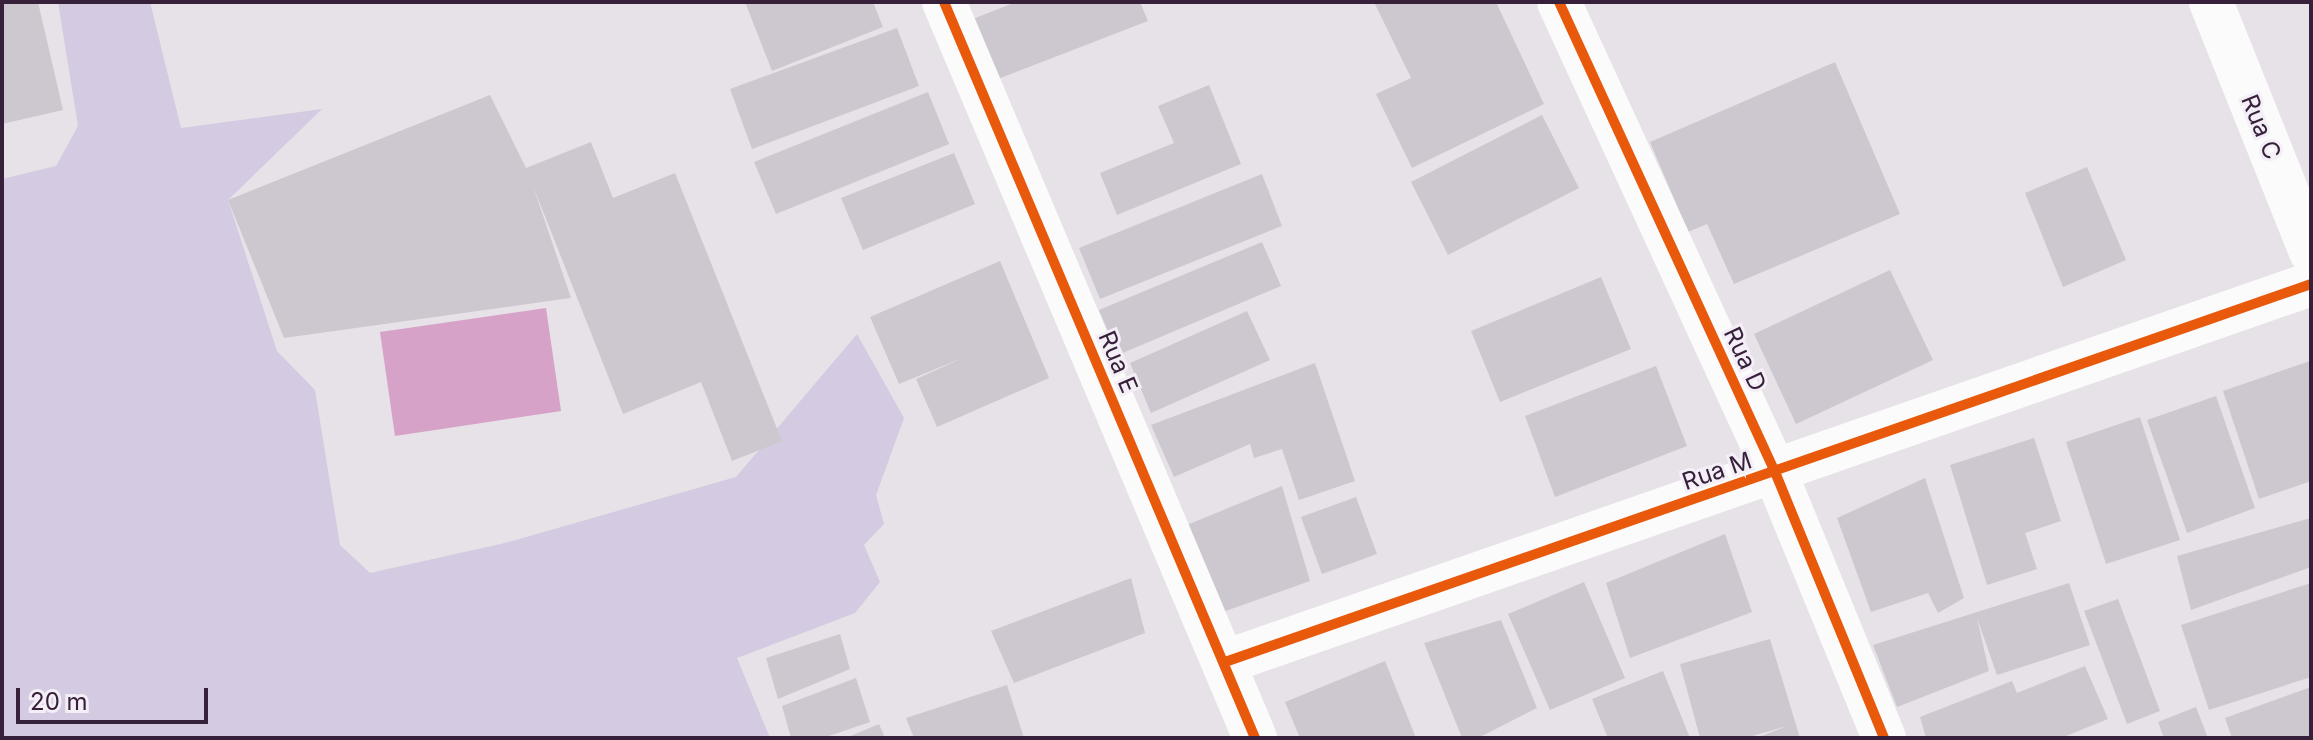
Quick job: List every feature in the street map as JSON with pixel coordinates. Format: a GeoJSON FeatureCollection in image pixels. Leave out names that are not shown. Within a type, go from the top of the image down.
{"type":"FeatureCollection","features":[{"type":"Feature","properties":{"kind":"street","name":"Rua E"},"geometry":{"type":"LineString","coordinates":[[944,2],[1255,738]]}},
{"type":"Feature","properties":{"kind":"street","name":"Rua D"},"geometry":{"type":"LineString","coordinates":[[1559,2],[1775,472],[1884,738]]}},
{"type":"Feature","properties":{"kind":"street","name":"Rua C"},"geometry":{"type":"LineString","coordinates":[[2211,2],[2311,252]]}},
{"type":"Feature","properties":{"kind":"street","name":"Rua M"},"geometry":{"type":"LineString","coordinates":[[1225,662],[2311,284]]}},
{"type":"Feature","properties":{"kind":"shaded area"},"geometry":{"type":"Polygon","coordinates":[[[58,2],[150,2],[181,128],[322,109],[228,200],[277,351],[315,390],[340,545],[370,573],[505,543],[736,477],[857,334],[904,418],[876,495],[884,524],[864,545],[880,582],[855,613],[737,658],[770,738],[2,738],[2,179],[56,166],[78,126],[58,2]]]}},
{"type":"Feature","properties":{"kind":"shaded area"},"geometry":{"type":"Polygon","coordinates":[[[546,308],[561,411],[395,436],[380,332],[546,308]]]}},
{"type":"Feature","properties":{"kind":"building"},"geometry":{"type":"Polygon","coordinates":[[[2,2],[38,2],[63,110],[2,124],[2,2]]]}},
{"type":"Feature","properties":{"kind":"building"},"geometry":{"type":"Polygon","coordinates":[[[745,2],[873,2],[883,27],[772,71],[745,2]]]}},
{"type":"Feature","properties":{"kind":"building"},"geometry":{"type":"Polygon","coordinates":[[[1016,2],[1140,2],[1148,21],[977,87],[955,26],[1016,2]]]}},
{"type":"Feature","properties":{"kind":"building"},"geometry":{"type":"Polygon","coordinates":[[[1374,2],[1496,2],[1544,104],[1412,168],[1376,94],[1411,78],[1374,2]]]}},
{"type":"Feature","properties":{"kind":"building"},"geometry":{"type":"Polygon","coordinates":[[[897,28],[919,86],[752,149],[730,89],[897,28]]]}},
{"type":"Feature","properties":{"kind":"building"},"geometry":{"type":"Polygon","coordinates":[[[1835,62],[1900,214],[1734,284],[1707,224],[1688,232],[1650,142],[1835,62]]]}},
{"type":"Feature","properties":{"kind":"building"},"geometry":{"type":"Polygon","coordinates":[[[1209,85],[1241,164],[1117,215],[1100,173],[1174,143],[1158,106],[1209,85]]]}},
{"type":"Feature","properties":{"kind":"building"},"geometry":{"type":"Polygon","coordinates":[[[928,92],[949,144],[776,214],[754,162],[928,92]]]}},
{"type":"Feature","properties":{"kind":"building"},"geometry":{"type":"Polygon","coordinates":[[[490,95],[526,168],[591,142],[613,198],[675,173],[782,441],[732,461],[701,382],[623,414],[533,186],[571,298],[284,338],[228,200],[490,95]]]}},
{"type":"Feature","properties":{"kind":"building"},"geometry":{"type":"Polygon","coordinates":[[[1542,115],[1579,188],[1448,255],[1411,182],[1542,115]]]}},
{"type":"Feature","properties":{"kind":"building"},"geometry":{"type":"Polygon","coordinates":[[[954,153],[975,204],[863,250],[841,198],[954,153]]]}},
{"type":"Feature","properties":{"kind":"building"},"geometry":{"type":"Polygon","coordinates":[[[2087,167],[2126,260],[2063,287],[2025,193],[2087,167]]]}},
{"type":"Feature","properties":{"kind":"building"},"geometry":{"type":"Polygon","coordinates":[[[1262,174],[1282,226],[1100,299],[1079,248],[1262,174]]]}},
{"type":"Feature","properties":{"kind":"building"},"geometry":{"type":"Polygon","coordinates":[[[1262,242],[1281,286],[1118,355],[1099,310],[1262,242]]]}},
{"type":"Feature","properties":{"kind":"building"},"geometry":{"type":"Polygon","coordinates":[[[1000,261],[1049,378],[937,427],[916,379],[965,357],[899,384],[870,317],[1000,261]]]}},
{"type":"Feature","properties":{"kind":"building"},"geometry":{"type":"Polygon","coordinates":[[[1890,270],[1933,360],[1796,424],[1754,334],[1890,270]]]}},
{"type":"Feature","properties":{"kind":"building"},"geometry":{"type":"Polygon","coordinates":[[[1601,277],[1631,349],[1500,402],[1471,331],[1601,277]]]}},
{"type":"Feature","properties":{"kind":"building"},"geometry":{"type":"Polygon","coordinates":[[[1247,311],[1270,360],[1151,413],[1130,363],[1247,311]]]}},
{"type":"Feature","properties":{"kind":"building"},"geometry":{"type":"Polygon","coordinates":[[[2310,361],[2311,481],[2259,499],[2223,391],[2310,361]]]}},
{"type":"Feature","properties":{"kind":"building"},"geometry":{"type":"Polygon","coordinates":[[[1315,363],[1355,481],[1299,500],[1282,449],[1254,458],[1250,444],[1174,477],[1151,425],[1315,363]]]}},
{"type":"Feature","properties":{"kind":"building"},"geometry":{"type":"Polygon","coordinates":[[[1656,366],[1687,446],[1555,497],[1525,416],[1656,366]]]}},
{"type":"Feature","properties":{"kind":"building"},"geometry":{"type":"Polygon","coordinates":[[[2216,396],[2255,508],[2187,533],[2147,420],[2216,396]]]}},
{"type":"Feature","properties":{"kind":"building"},"geometry":{"type":"Polygon","coordinates":[[[2140,417],[2180,540],[2106,564],[2066,442],[2140,417]]]}},
{"type":"Feature","properties":{"kind":"building"},"geometry":{"type":"Polygon","coordinates":[[[2034,438],[2061,521],[2025,533],[2037,569],[1987,585],[1950,465],[2034,438]]]}},
{"type":"Feature","properties":{"kind":"building"},"geometry":{"type":"Polygon","coordinates":[[[1925,478],[1964,598],[1938,613],[1928,593],[1871,612],[1837,518],[1925,478]]]}},
{"type":"Feature","properties":{"kind":"building"},"geometry":{"type":"Polygon","coordinates":[[[1282,486],[1310,581],[1220,613],[1182,527],[1282,486]]]}},
{"type":"Feature","properties":{"kind":"building"},"geometry":{"type":"Polygon","coordinates":[[[1356,497],[1377,554],[1322,574],[1301,517],[1356,497]]]}},
{"type":"Feature","properties":{"kind":"building"},"geometry":{"type":"Polygon","coordinates":[[[2311,518],[2311,567],[2191,610],[2177,556],[2311,518]]]}},
{"type":"Feature","properties":{"kind":"building"},"geometry":{"type":"Polygon","coordinates":[[[1725,534],[1752,612],[1630,658],[1606,583],[1725,534]]]}},
{"type":"Feature","properties":{"kind":"building"},"geometry":{"type":"Polygon","coordinates":[[[1131,578],[1145,633],[1014,683],[991,631],[1131,578]]]}},
{"type":"Feature","properties":{"kind":"building"},"geometry":{"type":"Polygon","coordinates":[[[1584,582],[1625,678],[1550,710],[1508,614],[1584,582]]]}},
{"type":"Feature","properties":{"kind":"building"},"geometry":{"type":"Polygon","coordinates":[[[2069,583],[2090,645],[1997,675],[1977,618],[1989,671],[1897,707],[1873,645],[2069,583]]]}},
{"type":"Feature","properties":{"kind":"building"},"geometry":{"type":"Polygon","coordinates":[[[2311,583],[2311,677],[2209,710],[2181,625],[2311,583]]]}},
{"type":"Feature","properties":{"kind":"building"},"geometry":{"type":"Polygon","coordinates":[[[2118,599],[2160,711],[2127,724],[2084,611],[2118,599]]]}},
{"type":"Feature","properties":{"kind":"building"},"geometry":{"type":"Polygon","coordinates":[[[1501,620],[1537,708],[1478,738],[1462,738],[1424,643],[1501,620]]]}},
{"type":"Feature","properties":{"kind":"building"},"geometry":{"type":"Polygon","coordinates":[[[840,634],[850,669],[778,699],[766,658],[840,634]]]}},
{"type":"Feature","properties":{"kind":"building"},"geometry":{"type":"Polygon","coordinates":[[[1770,639],[1800,738],[1757,738],[1787,726],[1745,738],[1700,738],[1680,664],[1770,639]]]}},
{"type":"Feature","properties":{"kind":"building"},"geometry":{"type":"Polygon","coordinates":[[[1385,661],[1416,738],[1300,738],[1285,702],[1385,661]]]}},
{"type":"Feature","properties":{"kind":"building"},"geometry":{"type":"Polygon","coordinates":[[[2085,666],[2108,719],[2061,738],[1926,738],[1920,717],[2012,681],[2017,693],[2085,666]]]}},
{"type":"Feature","properties":{"kind":"building"},"geometry":{"type":"Polygon","coordinates":[[[1663,671],[1690,738],[1608,738],[1592,699],[1663,671]]]}},
{"type":"Feature","properties":{"kind":"building"},"geometry":{"type":"Polygon","coordinates":[[[856,678],[870,722],[823,738],[791,738],[782,706],[856,678]]]}},
{"type":"Feature","properties":{"kind":"building"},"geometry":{"type":"Polygon","coordinates":[[[1007,685],[1024,738],[914,738],[906,718],[1007,685]]]}},
{"type":"Feature","properties":{"kind":"building"},"geometry":{"type":"Polygon","coordinates":[[[2311,687],[2311,738],[2232,738],[2225,718],[2311,687]]]}},
{"type":"Feature","properties":{"kind":"building"},"geometry":{"type":"Polygon","coordinates":[[[2196,707],[2208,738],[2164,738],[2158,722],[2196,707]]]}},
{"type":"Feature","properties":{"kind":"building"},"geometry":{"type":"Polygon","coordinates":[[[879,724],[885,738],[846,738],[879,724]]]}},
{"type":"Feature","properties":{"kind":"cycle path"},"geometry":{"type":"LineString","coordinates":[[944,2],[1255,738]]}},
{"type":"Feature","properties":{"kind":"cycle path"},"geometry":{"type":"LineString","coordinates":[[1559,2],[1775,472],[1884,738]]}},
{"type":"Feature","properties":{"kind":"cycle path"},"geometry":{"type":"LineString","coordinates":[[1225,662],[2311,284]]}}]}
